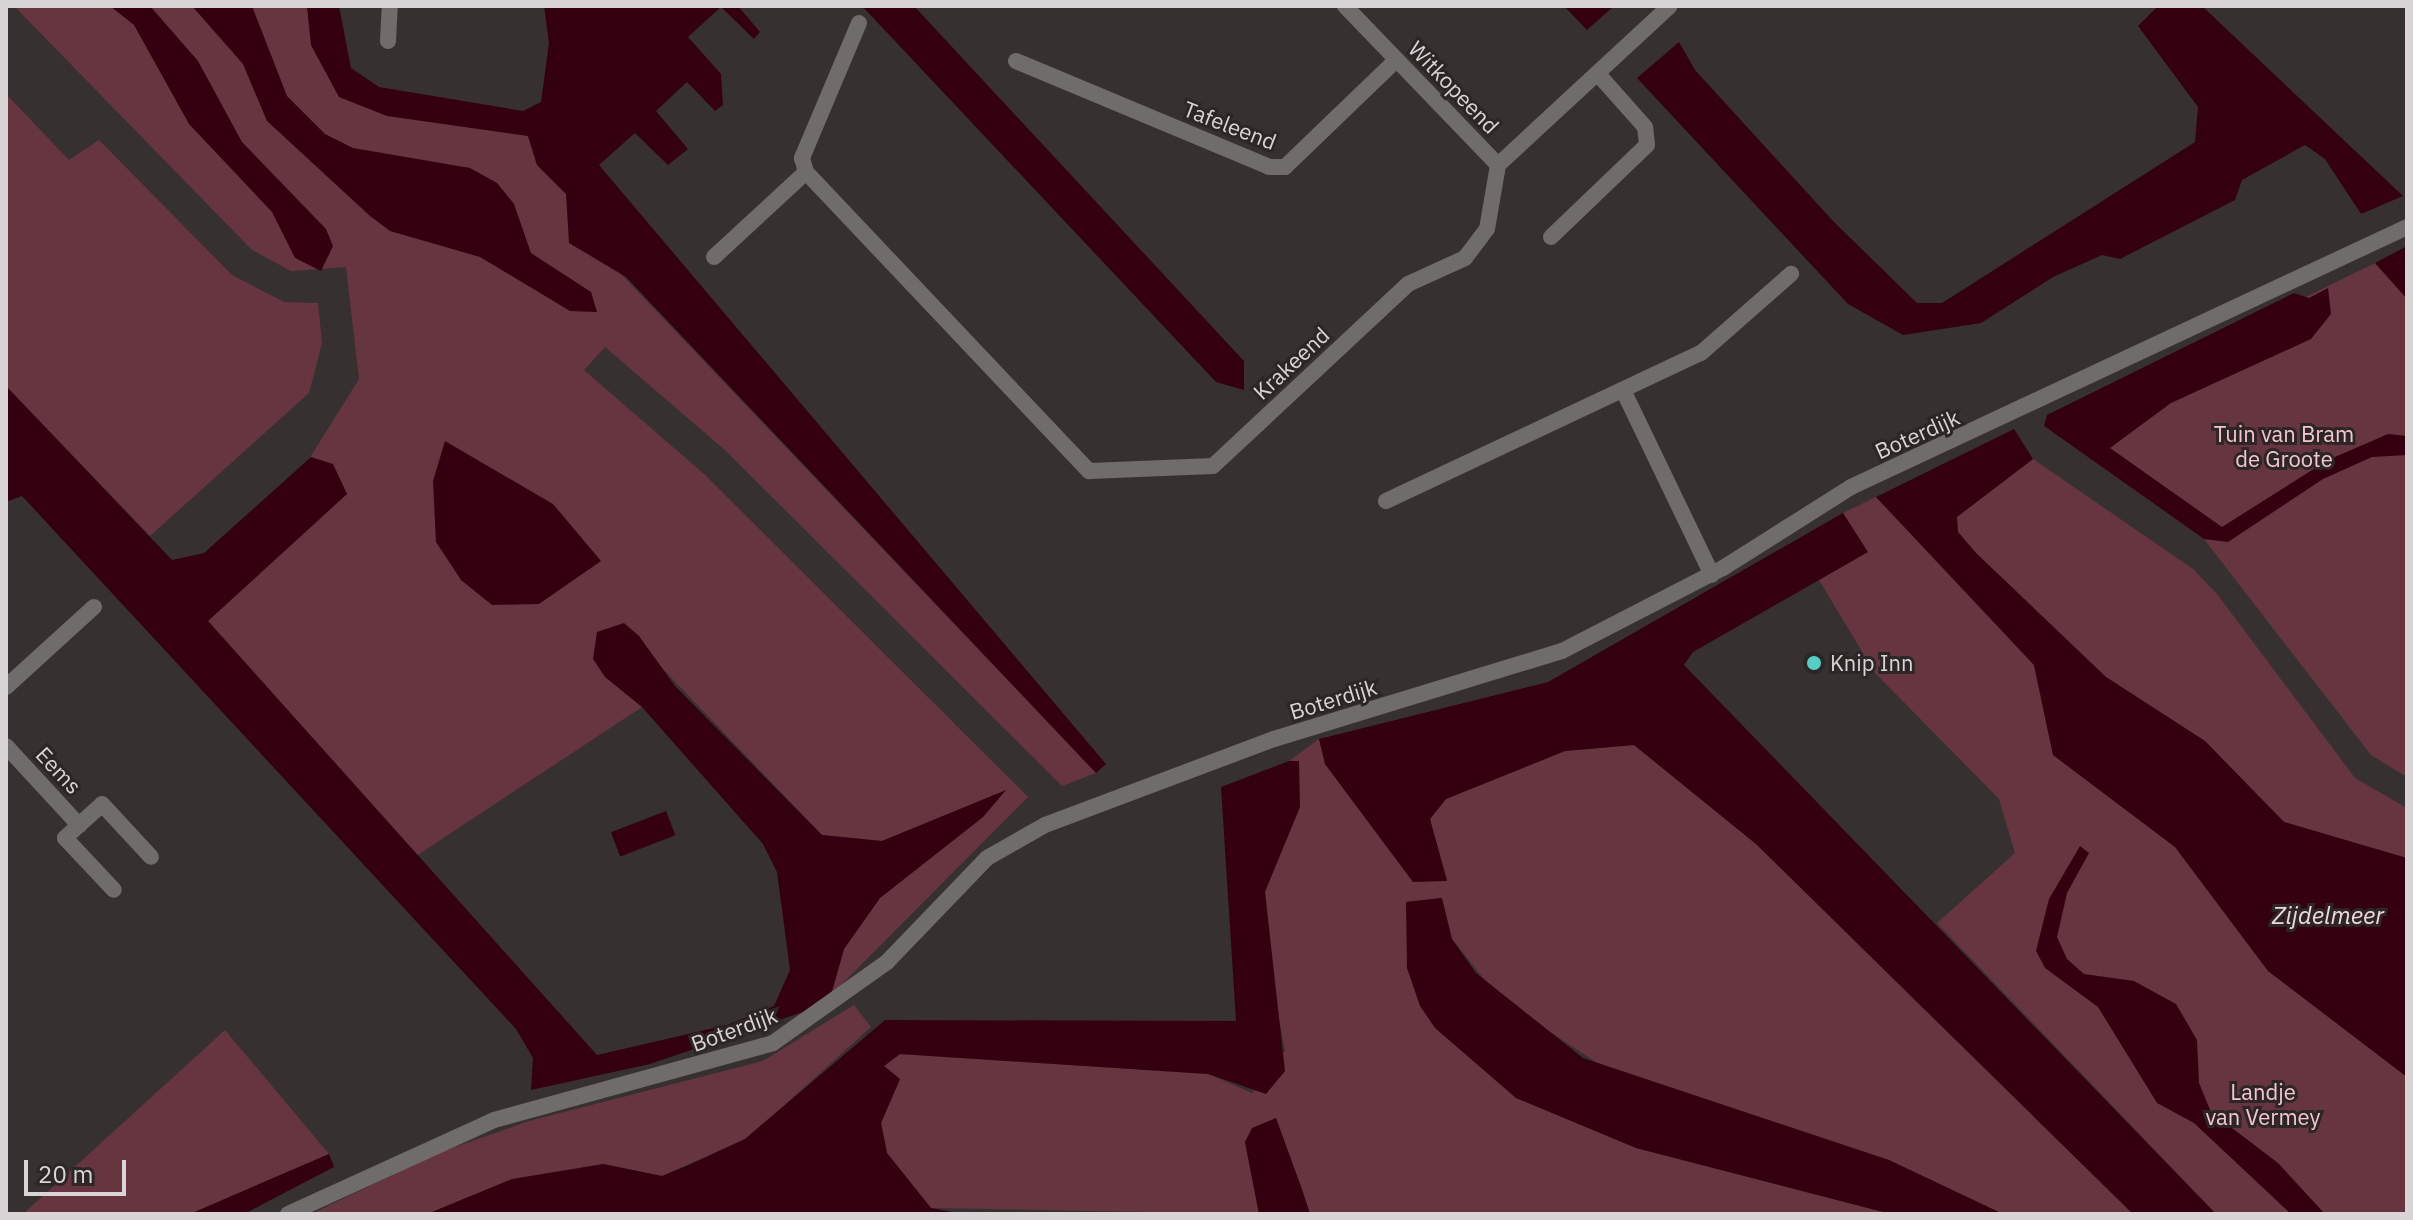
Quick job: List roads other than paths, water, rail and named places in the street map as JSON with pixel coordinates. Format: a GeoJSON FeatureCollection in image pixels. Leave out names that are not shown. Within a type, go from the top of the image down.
{"type":"FeatureCollection","features":[{"type":"Feature","properties":{"kind":"street"},"geometry":{"type":"LineString","coordinates":[[388,41],[390,6]]}},
{"type":"Feature","properties":{"kind":"street","name":"Witkopeend"},"geometry":{"type":"LineString","coordinates":[[1345,6],[1498,165]]}},
{"type":"Feature","properties":{"kind":"street"},"geometry":{"type":"LineString","coordinates":[[1498,165],[1670,6]]}},
{"type":"Feature","properties":{"kind":"street"},"geometry":{"type":"LineString","coordinates":[[714,257],[806,172],[802,158],[859,23]]}},
{"type":"Feature","properties":{"kind":"street","name":"Tafeleend"},"geometry":{"type":"LineString","coordinates":[[1016,61],[1269,167],[1285,167],[1396,60]]}},
{"type":"Feature","properties":{"kind":"street"},"geometry":{"type":"LineString","coordinates":[[1551,237],[1647,145],[1645,127],[1597,73]]}},
{"type":"Feature","properties":{"kind":"street","name":"Krakeend"},"geometry":{"type":"LineString","coordinates":[[806,172],[1089,471],[1213,466],[1408,284],[1465,258],[1487,229],[1498,165]]}},
{"type":"Feature","properties":{"kind":"street","name":"Boterdijk"},"geometry":{"type":"LineString","coordinates":[[288,1214],[494,1120],[773,1043],[887,962],[987,858],[1045,825],[1274,739],[1562,651],[1712,575],[1851,487],[2407,227]]}},
{"type":"Feature","properties":{"kind":"street"},"geometry":{"type":"LineString","coordinates":[[1386,501],[1701,353],[1791,274]]}},
{"type":"Feature","properties":{"kind":"street"},"geometry":{"type":"LineString","coordinates":[[1623,390],[1712,575]]}},
{"type":"Feature","properties":{"kind":"street"},"geometry":{"type":"LineString","coordinates":[[6,687],[94,607]]}},
{"type":"Feature","properties":{"kind":"street","name":"Eems"},"geometry":{"type":"LineString","coordinates":[[6,746],[79,825]]}},
{"type":"Feature","properties":{"kind":"street","name":"Eems"},"geometry":{"type":"LineString","coordinates":[[114,890],[65,838],[102,804],[151,857]]}},
{"type":"Feature","properties":{"kind":"water"},"geometry":{"type":"Polygon","coordinates":[[[110,6],[150,6],[198,61],[242,142],[326,229],[333,246],[321,271],[295,258],[272,212],[189,124],[134,25],[110,6]]]}},
{"type":"Feature","properties":{"kind":"water"},"geometry":{"type":"Polygon","coordinates":[[[192,6],[252,6],[287,96],[325,134],[353,148],[470,168],[497,183],[514,204],[531,253],[591,292],[597,312],[570,311],[480,257],[390,231],[370,216],[267,121],[243,64],[192,6]]]}},
{"type":"Feature","properties":{"kind":"water"},"geometry":{"type":"Polygon","coordinates":[[[307,6],[339,6],[351,68],[379,87],[523,111],[541,102],[549,43],[544,6],[738,6],[760,32],[754,39],[721,7],[688,37],[721,74],[723,105],[715,111],[687,82],[656,111],[688,149],[668,165],[635,133],[599,165],[1106,764],[1096,773],[626,277],[569,243],[566,194],[537,165],[528,136],[387,116],[339,97],[311,45],[307,6]]]}},
{"type":"Feature","properties":{"kind":"water"},"geometry":{"type":"Polygon","coordinates":[[[862,6],[914,6],[1244,361],[1244,390],[1216,382],[862,6]]]}},
{"type":"Feature","properties":{"kind":"water"},"geometry":{"type":"Polygon","coordinates":[[[1564,6],[1614,6],[1587,30],[1564,6]]]}},
{"type":"Feature","properties":{"kind":"water"},"geometry":{"type":"Polygon","coordinates":[[[2158,6],[2202,6],[2403,196],[2361,214],[2325,159],[2305,145],[2242,180],[2235,200],[2120,259],[2102,255],[2053,277],[1981,323],[1903,335],[1848,304],[1637,78],[1679,42],[1695,70],[1834,222],[1917,303],[1942,303],[2195,142],[2198,107],[2138,26],[2158,6]]]}},
{"type":"Feature","properties":{"kind":"water"},"geometry":{"type":"Polygon","coordinates":[[[2407,246],[2407,299],[2375,263],[2407,246]]]}},
{"type":"Feature","properties":{"kind":"water"},"geometry":{"type":"Polygon","coordinates":[[[2328,288],[2331,314],[2311,339],[2171,403],[2110,448],[2222,527],[2328,460],[2388,434],[2407,436],[2407,455],[2372,457],[2323,479],[2228,542],[2204,539],[2044,426],[2047,415],[2294,293],[2309,298],[2328,288]]]}},
{"type":"Feature","properties":{"kind":"water"},"geometry":{"type":"Polygon","coordinates":[[[6,386],[172,560],[204,553],[311,457],[333,464],[347,494],[208,621],[597,1055],[727,1025],[774,1006],[790,970],[777,872],[763,844],[642,707],[605,677],[593,659],[597,632],[624,623],[639,636],[675,686],[822,835],[882,841],[1006,790],[983,817],[880,898],[844,949],[831,995],[803,1012],[650,1064],[531,1090],[533,1058],[516,1029],[22,496],[6,502],[6,386]]]}},
{"type":"Feature","properties":{"kind":"water","name":"Zijdelmeer"},"geometry":{"type":"Polygon","coordinates":[[[2014,429],[2033,459],[1957,517],[1958,532],[1976,553],[2106,677],[2205,741],[2284,822],[2407,858],[2407,1077],[2268,971],[2175,847],[2053,755],[2034,665],[1876,497],[2014,429]]]}},
{"type":"Feature","properties":{"kind":"water"},"geometry":{"type":"Polygon","coordinates":[[[445,441],[553,504],[601,561],[539,604],[492,605],[461,580],[436,542],[433,481],[445,441]]]}},
{"type":"Feature","properties":{"kind":"water"},"geometry":{"type":"Polygon","coordinates":[[[1843,513],[1868,552],[1693,652],[1684,665],[2216,1214],[2133,1214],[1756,844],[1634,745],[1565,751],[1446,799],[1430,819],[1447,881],[1413,882],[1325,764],[1319,739],[1548,682],[1843,513]]]}},
{"type":"Feature","properties":{"kind":"water"},"geometry":{"type":"Polygon","coordinates":[[[1289,761],[1299,761],[1300,807],[1265,892],[1285,1071],[1266,1094],[1208,1074],[900,1054],[884,1066],[900,1079],[881,1123],[887,1153],[931,1208],[963,1214],[427,1214],[512,1179],[603,1164],[662,1176],[689,1165],[745,1139],[885,1020],[1236,1021],[1221,787],[1289,761]]]}},
{"type":"Feature","properties":{"kind":"water"},"geometry":{"type":"Polygon","coordinates":[[[666,811],[675,835],[620,856],[611,832],[666,811]]]}},
{"type":"Feature","properties":{"kind":"water"},"geometry":{"type":"Polygon","coordinates":[[[2080,846],[2089,853],[2067,893],[2057,937],[2067,959],[2084,974],[2134,981],[2176,1004],[2197,1040],[2199,1083],[2211,1112],[2278,1163],[2325,1214],[2291,1214],[2194,1123],[2157,1103],[2098,1007],[2045,968],[2036,951],[2049,899],[2080,846]]]}},
{"type":"Feature","properties":{"kind":"water"},"geometry":{"type":"Polygon","coordinates":[[[1442,898],[1452,939],[1476,973],[1583,1058],[1889,1160],[2003,1214],[1891,1214],[1636,1148],[1516,1098],[1435,1028],[1420,1006],[1407,968],[1406,902],[1442,898]]]}},
{"type":"Feature","properties":{"kind":"water"},"geometry":{"type":"Polygon","coordinates":[[[1276,1118],[1310,1214],[1259,1214],[1245,1142],[1252,1128],[1276,1118]]]}},
{"type":"Feature","properties":{"kind":"water"},"geometry":{"type":"Polygon","coordinates":[[[329,1154],[334,1167],[244,1214],[190,1214],[329,1154]]]}},
{"type":"Feature","properties":{"kind":"place","name":"Knip Inn"},"geometry":{"type":"Point","coordinates":[1814,663]}},
{"type":"Feature","properties":{"kind":"park label","name":"Tuin van Bram de Groote"},"geometry":{"type":"Point","coordinates":[2284,446]}},
{"type":"Feature","properties":{"kind":"park label","name":"Landje van Vermey"},"geometry":{"type":"Point","coordinates":[2263,1104]}}]}
